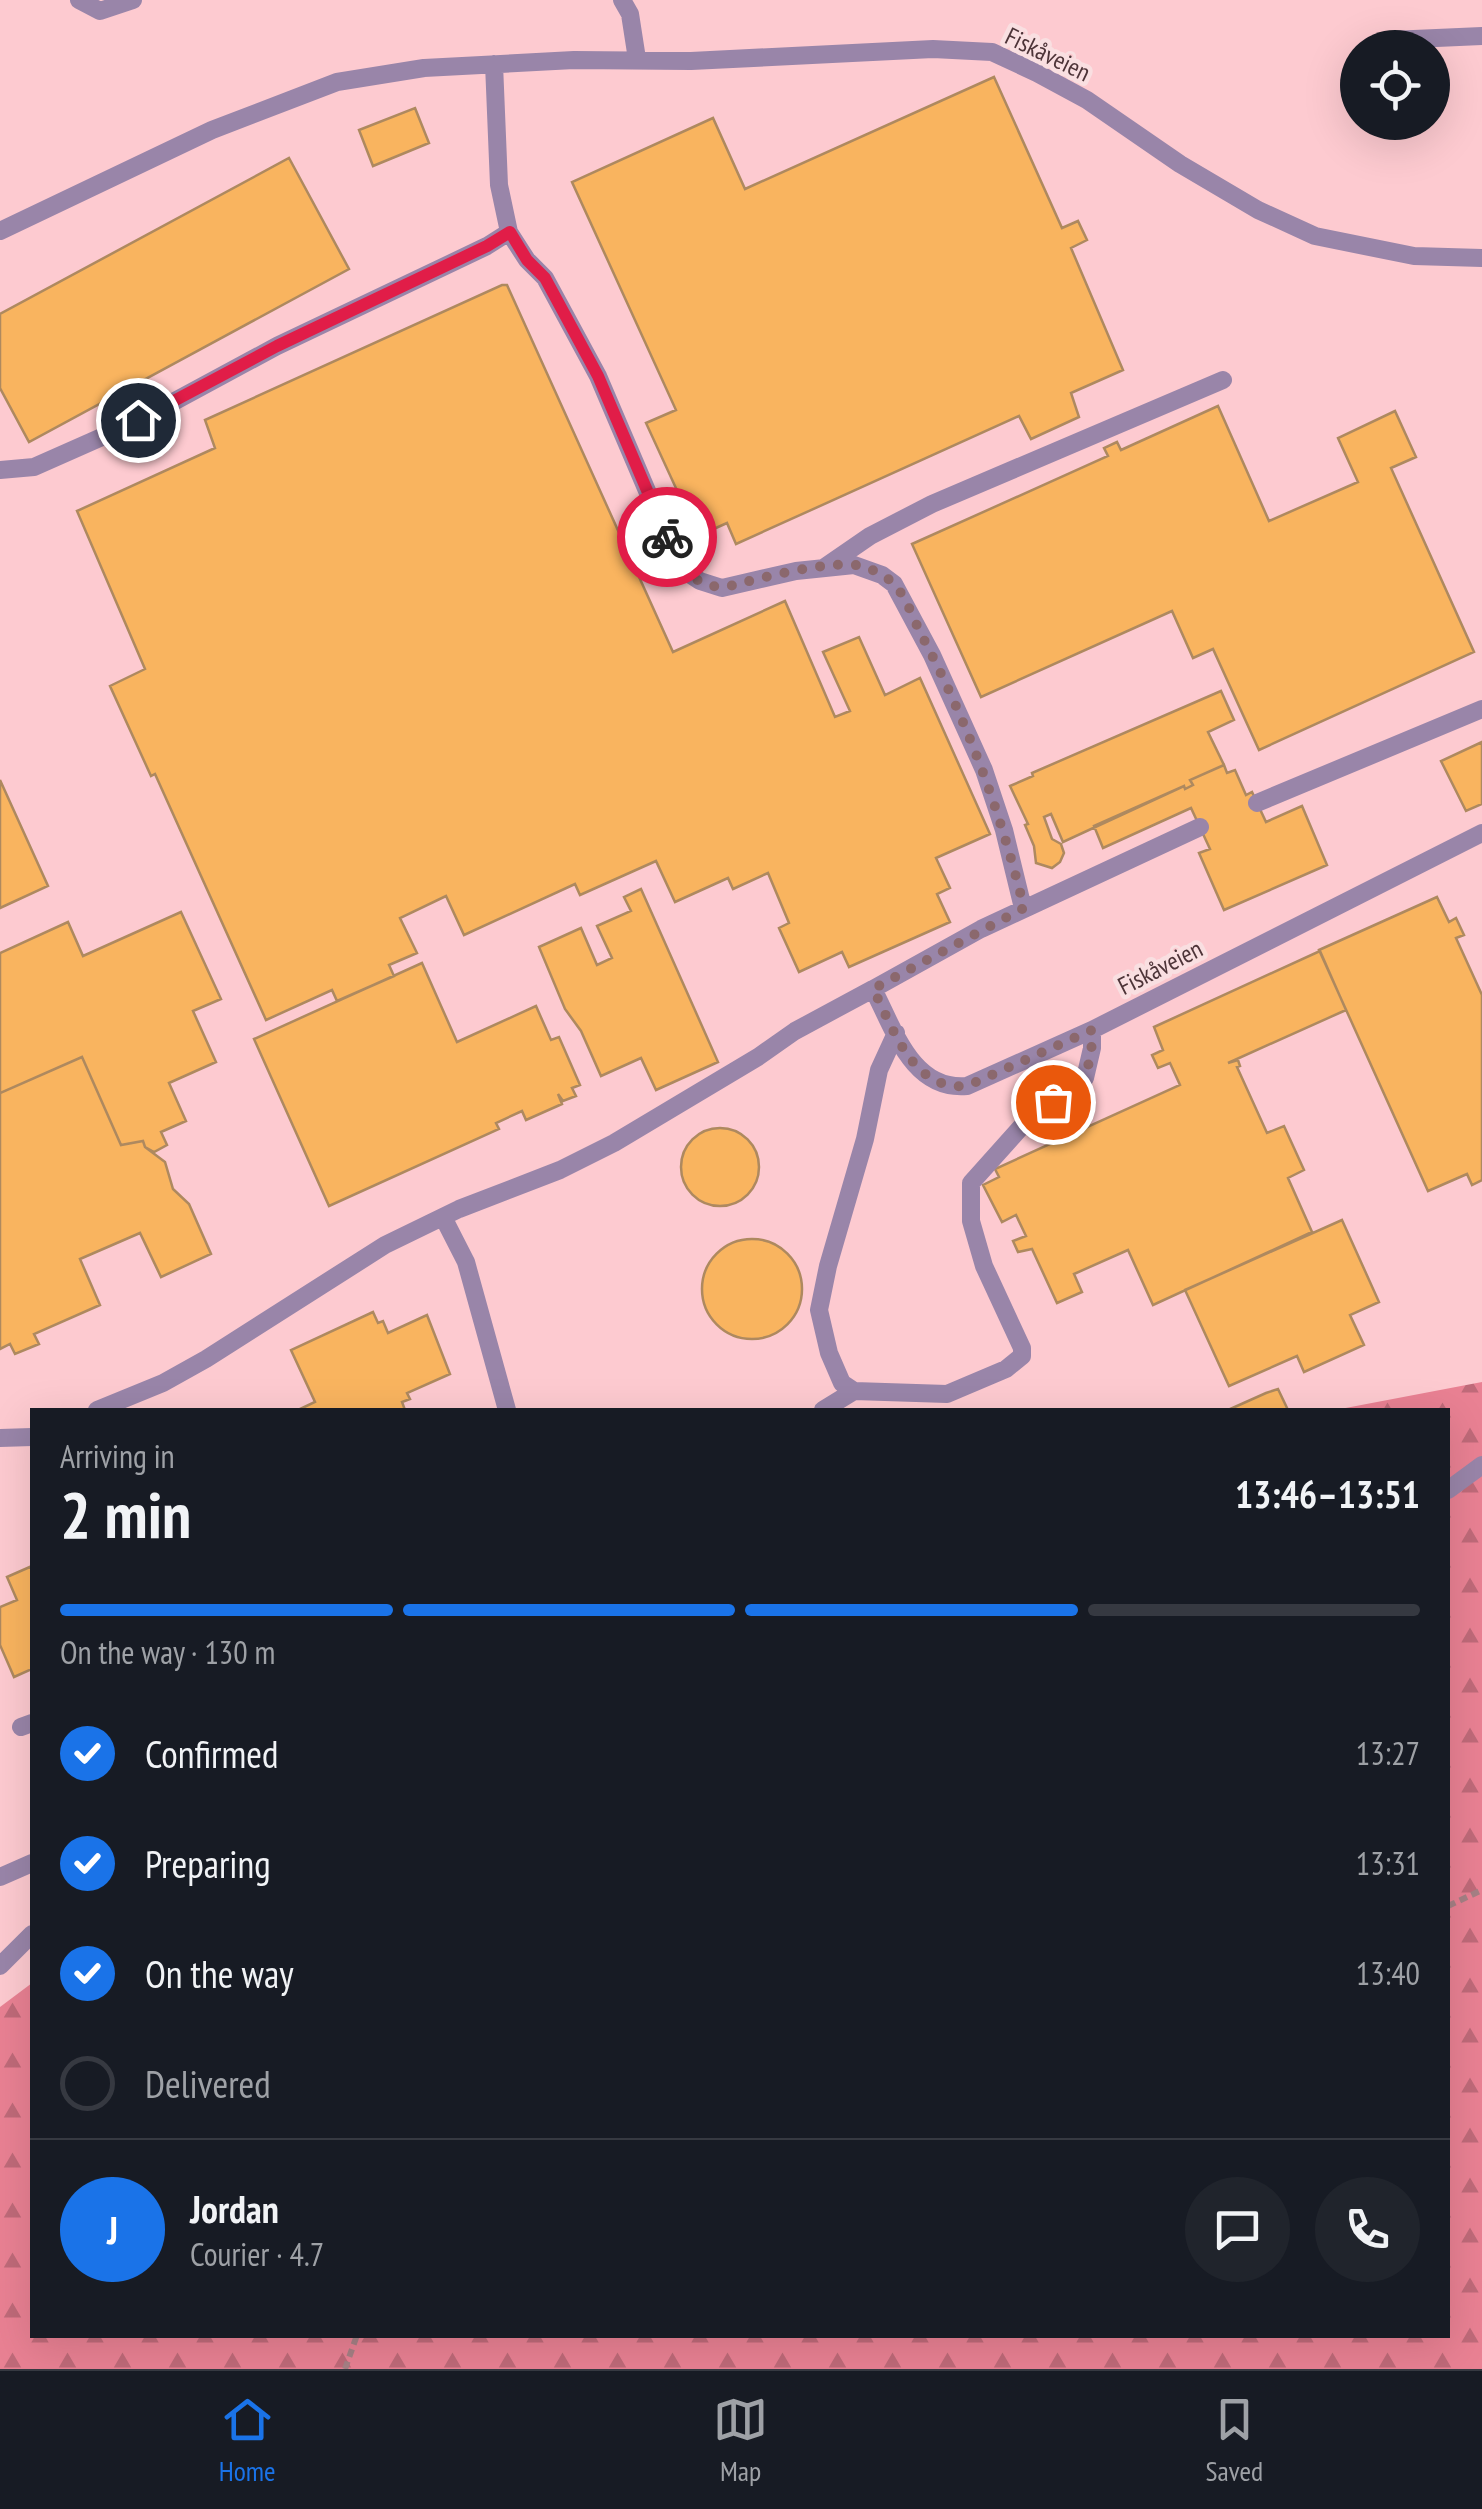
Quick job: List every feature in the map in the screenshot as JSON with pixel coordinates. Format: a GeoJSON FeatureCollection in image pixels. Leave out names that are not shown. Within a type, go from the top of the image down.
{"type":"FeatureCollection","features":[{"type":"Feature","properties":{"kind":"lane"},"geometry":{"type":"LineString","coordinates":[[79,0],[100,12],[133,0]]}},
{"type":"Feature","properties":{"kind":"lane"},"geometry":{"type":"LineString","coordinates":[[622,0],[630,14],[637,59]]}},
{"type":"Feature","properties":{"kind":"lane"},"geometry":{"type":"LineString","coordinates":[[1450,37],[1482,36]]}},
{"type":"Feature","properties":{"kind":"lane","name":"Fiskåveien"},"geometry":{"type":"LineString","coordinates":[[0,231],[212,130],[336,82],[424,68],[494,64],[691,61],[934,50],[992,52],[1087,100],[1180,164],[1258,210],[1315,236],[1414,256],[1482,258]]}},
{"type":"Feature","properties":{"kind":"lane"},"geometry":{"type":"LineString","coordinates":[[494,64],[499,185],[510,232],[527,260],[545,278],[598,376],[680,568],[700,581],[722,588],[825,568],[864,566],[882,575],[898,590],[984,770],[1024,908]]}},
{"type":"Feature","properties":{"kind":"lane"},"geometry":{"type":"LineString","coordinates":[[0,470],[34,467],[138,420],[277,346],[510,232]]}},
{"type":"Feature","properties":{"kind":"lane"},"geometry":{"type":"LineString","coordinates":[[825,568],[870,536],[932,504],[1223,380]]}},
{"type":"Feature","properties":{"kind":"lane"},"geometry":{"type":"LineString","coordinates":[[1257,803],[1482,709]]}},
{"type":"Feature","properties":{"kind":"lane"},"geometry":{"type":"LineString","coordinates":[[102,1408],[163,1382],[206,1358],[384,1245],[614,1144],[758,1058],[795,1031],[1024,908],[1200,827]]}},
{"type":"Feature","properties":{"kind":"lane","name":"Fiskåveien"},"geometry":{"type":"LineString","coordinates":[[896,1033],[910,1062],[927,1077],[953,1088],[967,1086],[1092,1030],[1482,833]]}},
{"type":"Feature","properties":{"kind":"lane"},"geometry":{"type":"LineString","coordinates":[[854,1392],[842,1382],[828,1353],[819,1310],[866,1139],[879,1070],[896,1033],[873,989]]}},
{"type":"Feature","properties":{"kind":"lane"},"geometry":{"type":"LineString","coordinates":[[826,1408],[854,1392],[948,1394],[1006,1369],[1022,1356],[1022,1348],[984,1266],[971,1221],[971,1183],[1022,1126],[1084,1078],[1092,1030]]}},
{"type":"Feature","properties":{"kind":"lane"},"geometry":{"type":"LineString","coordinates":[[442,1217],[466,1262],[506,1408]]}},
{"type":"Feature","properties":{"kind":"lane"},"geometry":{"type":"LineString","coordinates":[[0,1438],[30,1437]]}},
{"type":"Feature","properties":{"kind":"lane"},"geometry":{"type":"LineString","coordinates":[[1450,1489],[1482,1466]]}},
{"type":"Feature","properties":{"kind":"lane"},"geometry":{"type":"LineString","coordinates":[[0,1877],[30,1865]]}},
{"type":"Feature","properties":{"kind":"lane"},"geometry":{"type":"LineString","coordinates":[[0,1966],[30,1936]]}},
{"type":"Feature","properties":{"kind":"path"},"geometry":{"type":"LineString","coordinates":[[1450,1905],[1482,1890]]}},
{"type":"Feature","properties":{"kind":"path"},"geometry":{"type":"LineString","coordinates":[[345,2369],[355,2338]]}},
{"type":"Feature","properties":{"kind":"green space"},"geometry":{"type":"Polygon","coordinates":[[[1482,1382],[1482,2369],[0,2369],[0,2007],[30,1984],[30,2338],[1450,2338],[1450,1408],[1346,1408],[1482,1382]]]}},
{"type":"Feature","properties":{"kind":"building"},"geometry":{"type":"Polygon","coordinates":[[[994,77],[1062,228],[1078,221],[1087,240],[1071,248],[1123,370],[1071,393],[1079,417],[1031,439],[1019,416],[736,544],[727,523],[698,536],[646,423],[676,410],[572,182],[713,118],[745,189],[994,77]]]}},
{"type":"Feature","properties":{"kind":"building"},"geometry":{"type":"Polygon","coordinates":[[[415,108],[429,143],[373,166],[359,130],[415,108]]]}},
{"type":"Feature","properties":{"kind":"building"},"geometry":{"type":"Polygon","coordinates":[[[289,158],[349,269],[29,442],[0,388],[0,314],[289,158]]]}},
{"type":"Feature","properties":{"kind":"building"},"geometry":{"type":"Polygon","coordinates":[[[507,285],[673,652],[785,601],[835,717],[850,711],[823,652],[859,637],[885,695],[920,678],[990,834],[936,858],[950,888],[937,894],[950,922],[849,967],[842,952],[799,972],[779,928],[789,923],[768,873],[733,889],[728,878],[675,902],[656,861],[580,895],[575,884],[464,935],[446,896],[400,918],[417,953],[389,965],[394,976],[337,1001],[332,990],[266,1020],[155,774],[151,776],[110,686],[145,669],[77,511],[215,448],[205,420],[507,285]]]}},
{"type":"Feature","properties":{"kind":"building"},"geometry":{"type":"Polygon","coordinates":[[[1218,406],[1269,521],[1358,482],[1338,438],[1395,411],[1416,457],[1391,468],[1474,652],[1259,750],[1213,649],[1193,658],[1172,611],[981,697],[912,544],[1108,456],[1104,448],[1117,442],[1121,450],[1218,406]]]}},
{"type":"Feature","properties":{"kind":"building"},"geometry":{"type":"Polygon","coordinates":[[[1221,691],[1234,720],[1208,732],[1224,765],[1190,780],[1193,785],[1185,789],[1184,786],[1063,842],[1051,814],[1044,817],[1052,839],[1061,844],[1064,853],[1052,868],[1036,863],[1025,825],[1028,824],[1010,786],[1221,691]]]}},
{"type":"Feature","properties":{"kind":"building"},"geometry":{"type":"Polygon","coordinates":[[[1482,742],[1482,804],[1466,811],[1441,761],[1482,742]]]}},
{"type":"Feature","properties":{"kind":"building"},"geometry":{"type":"Polygon","coordinates":[[[1224,765],[1227,773],[1235,770],[1246,795],[1252,792],[1266,822],[1302,806],[1327,865],[1224,910],[1199,853],[1210,849],[1191,808],[1103,848],[1094,826],[1184,786],[1185,789],[1193,785],[1190,780],[1224,765]]]}},
{"type":"Feature","properties":{"kind":"building"},"geometry":{"type":"Polygon","coordinates":[[[0,780],[48,886],[0,908],[0,780]]]}},
{"type":"Feature","properties":{"kind":"building"},"geometry":{"type":"Polygon","coordinates":[[[641,889],[718,1062],[656,1090],[641,1058],[601,1076],[581,1031],[565,1009],[539,947],[581,928],[597,965],[612,958],[597,926],[631,911],[624,897],[641,889]]]}},
{"type":"Feature","properties":{"kind":"building"},"geometry":{"type":"Polygon","coordinates":[[[1437,897],[1449,922],[1456,918],[1464,935],[1456,938],[1482,995],[1482,1180],[1472,1185],[1467,1174],[1428,1191],[1319,950],[1437,897]]]}},
{"type":"Feature","properties":{"kind":"building"},"geometry":{"type":"Polygon","coordinates":[[[181,912],[221,999],[193,1011],[216,1062],[169,1083],[186,1121],[161,1132],[167,1145],[154,1152],[143,1141],[121,1145],[82,1057],[0,1093],[0,953],[68,922],[83,956],[181,912]]]}},
{"type":"Feature","properties":{"kind":"building"},"geometry":{"type":"Polygon","coordinates":[[[1320,951],[1346,1010],[1228,1063],[1238,1060],[1237,1067],[1267,1133],[1284,1126],[1304,1170],[1288,1178],[1312,1232],[1153,1305],[1128,1250],[1074,1274],[1082,1292],[1057,1303],[1032,1249],[1018,1252],[1013,1241],[1026,1236],[1016,1215],[1002,1222],[983,1185],[999,1177],[995,1169],[1180,1085],[1170,1063],[1158,1068],[1152,1055],[1163,1050],[1154,1027],[1320,951]]]}},
{"type":"Feature","properties":{"kind":"building"},"geometry":{"type":"Polygon","coordinates":[[[422,963],[457,1042],[536,1006],[551,1040],[559,1037],[580,1085],[572,1088],[576,1096],[563,1101],[558,1094],[562,1104],[526,1120],[522,1111],[496,1123],[499,1129],[329,1206],[254,1039],[422,963]]]}},
{"type":"Feature","properties":{"kind":"building"},"geometry":{"type":"Polygon","coordinates":[[[82,1057],[121,1145],[143,1141],[165,1162],[173,1189],[189,1204],[211,1254],[161,1277],[140,1233],[80,1259],[100,1305],[34,1334],[39,1344],[15,1354],[10,1344],[0,1349],[0,1093],[82,1057]]]}},
{"type":"Feature","properties":{"kind":"building"},"geometry":{"type":"Polygon","coordinates":[[[720,1128],[748,1139],[759,1167],[748,1195],[720,1206],[692,1195],[681,1167],[692,1139],[720,1128]]]}},
{"type":"Feature","properties":{"kind":"building"},"geometry":{"type":"Polygon","coordinates":[[[1342,1220],[1379,1302],[1350,1315],[1364,1345],[1304,1372],[1297,1356],[1229,1386],[1185,1290],[1342,1220]]]}},
{"type":"Feature","properties":{"kind":"building"},"geometry":{"type":"Polygon","coordinates":[[[752,1239],[771,1243],[787,1254],[798,1270],[802,1289],[798,1308],[787,1324],[771,1335],[752,1339],[733,1335],[717,1324],[706,1308],[702,1289],[706,1270],[717,1254],[733,1243],[752,1239]]]}},
{"type":"Feature","properties":{"kind":"building"},"geometry":{"type":"Polygon","coordinates":[[[373,1312],[388,1333],[427,1315],[450,1374],[407,1393],[410,1399],[402,1402],[404,1408],[302,1408],[315,1402],[291,1350],[373,1312]]]}},
{"type":"Feature","properties":{"kind":"building"},"geometry":{"type":"Polygon","coordinates":[[[1278,1389],[1287,1408],[1232,1408],[1278,1389]]]}},
{"type":"Feature","properties":{"kind":"building"},"geometry":{"type":"Polygon","coordinates":[[[30,1567],[30,1670],[14,1677],[0,1645],[0,1607],[17,1600],[7,1577],[30,1567]]]}},
{"type":"Feature","properties":{"kind":"way so far"},"geometry":{"type":"LineString","coordinates":[[667,537],[680,568],[722,588],[796,571],[854,565],[864,566],[894,584],[932,655],[984,770],[1024,908],[873,989],[910,1062],[927,1077],[953,1088],[967,1086],[1092,1030],[1084,1078],[1053,1102]]}},
{"type":"Feature","properties":{"kind":"route"},"geometry":{"type":"LineString","coordinates":[[138,420],[277,346],[510,232],[527,260],[545,278],[598,376],[667,537]]}}]}
